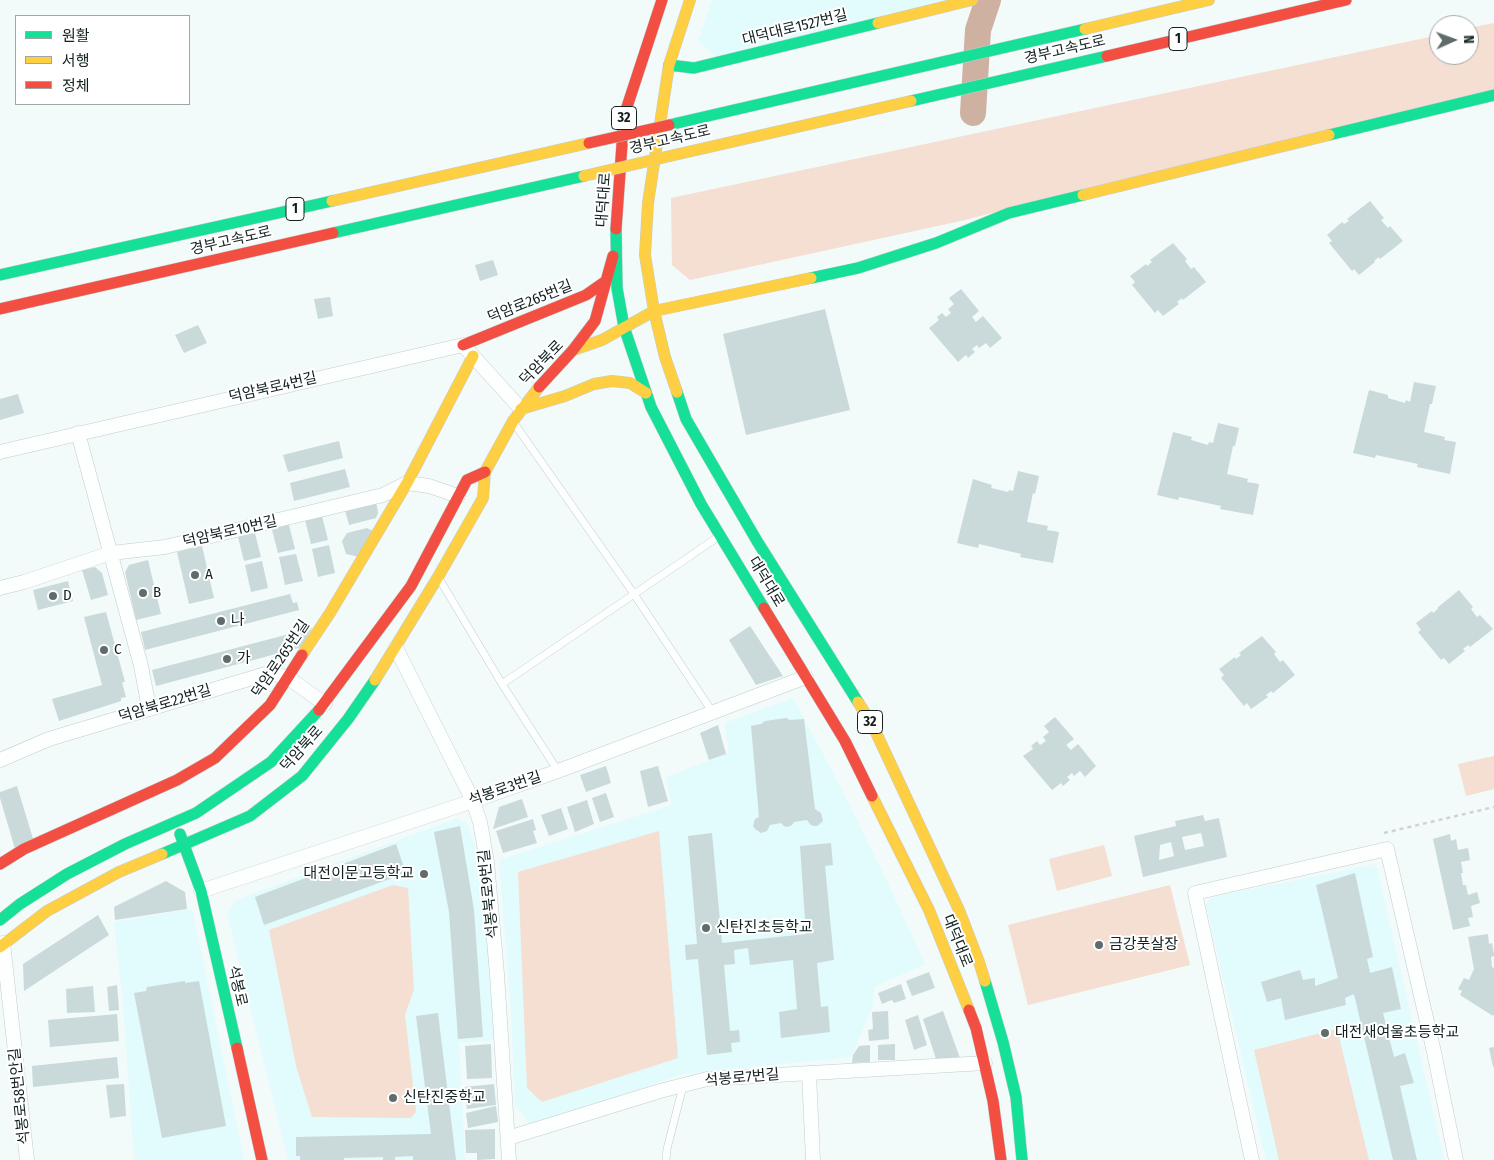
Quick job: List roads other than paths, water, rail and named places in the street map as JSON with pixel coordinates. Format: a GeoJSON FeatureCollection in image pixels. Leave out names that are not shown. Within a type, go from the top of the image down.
{"type":"FeatureCollection","features":[{"type":"Feature","properties":{"kind":"main road","name":"대덕대로"},"geometry":{"type":"LineString","coordinates":[[662,0],[624,116],[616,228],[617,288],[624,327],[651,407],[687,478],[845,741],[929,910],[976,1028],[993,1101],[1001,1160]]}},
{"type":"Feature","properties":{"kind":"main road","name":"대덕대로"},"geometry":{"type":"LineString","coordinates":[[690,0],[668,65],[648,202],[645,255],[654,311],[665,356],[686,419],[758,541],[872,724],[959,910],[979,962],[1003,1042],[1016,1097],[1022,1160]]}},
{"type":"Feature","properties":{"kind":"main road","name":"대덕대로1527번길"},"geometry":{"type":"LineString","coordinates":[[668,65],[694,68],[972,0]]}},
{"type":"Feature","properties":{"kind":"main road","name":"경부고속도로"},"geometry":{"type":"LineString","coordinates":[[0,275],[669,125],[1209,0]]}},
{"type":"Feature","properties":{"kind":"main road","name":"경부고속도로"},"geometry":{"type":"LineString","coordinates":[[0,308],[956,91],[1346,0]]}},
{"type":"Feature","properties":{"kind":"main road","name":"덕암북로"},"geometry":{"type":"LineString","coordinates":[[2,945],[47,911],[119,872],[250,816],[302,776],[348,719],[396,648],[483,498],[485,472],[513,421],[546,378],[574,350],[602,340],[654,311],[858,268],[936,243],[1009,213],[1494,95]]}},
{"type":"Feature","properties":{"kind":"main road"},"geometry":{"type":"LineString","coordinates":[[574,350],[595,321],[616,242]]}},
{"type":"Feature","properties":{"kind":"main road","name":"덕암로265번길"},"geometry":{"type":"LineString","coordinates":[[463,345],[586,295],[606,281]]}},
{"type":"Feature","properties":{"kind":"main road","name":"덕암로265번길"},"geometry":{"type":"LineString","coordinates":[[0,864],[24,849],[177,780],[215,758],[270,705],[330,614],[406,483],[473,356]]}},
{"type":"Feature","properties":{"kind":"main road"},"geometry":{"type":"LineString","coordinates":[[521,409],[565,396],[594,384],[612,381],[630,383],[646,393]]}},
{"type":"Feature","properties":{"kind":"main road","name":"덕암북로"},"geometry":{"type":"LineString","coordinates":[[0,920],[20,904],[68,874],[125,844],[196,813],[271,762],[325,704],[411,586],[467,480],[485,472]]}},
{"type":"Feature","properties":{"kind":"main road","name":"석봉로"},"geometry":{"type":"LineString","coordinates":[[175,822],[200,890],[262,1160]]}},
{"type":"Feature","properties":{"kind":"street"},"geometry":{"type":"LineString","coordinates":[[463,345],[521,409]]}},
{"type":"Feature","properties":{"kind":"street","name":"덕암북로4번길"},"geometry":{"type":"LineString","coordinates":[[0,452],[463,345]]}},
{"type":"Feature","properties":{"kind":"street"},"geometry":{"type":"LineString","coordinates":[[78,433],[141,666],[149,708]]}},
{"type":"Feature","properties":{"kind":"street"},"geometry":{"type":"LineString","coordinates":[[406,483],[428,486],[458,496]]}},
{"type":"Feature","properties":{"kind":"street","name":"덕암북로10번길"},"geometry":{"type":"LineString","coordinates":[[0,588],[111,553],[165,547],[383,495],[406,483]]}},
{"type":"Feature","properties":{"kind":"street","name":"석봉북로9번길"},"geometry":{"type":"LineString","coordinates":[[396,648],[473,801],[480,822],[488,862],[509,1160]]}},
{"type":"Feature","properties":{"kind":"street","name":"덕암북로22번길"},"geometry":{"type":"LineString","coordinates":[[0,760],[49,739],[269,673],[287,677]]}},
{"type":"Feature","properties":{"kind":"street"},"geometry":{"type":"LineString","coordinates":[[287,677],[325,704]]}},
{"type":"Feature","properties":{"kind":"street","name":"석봉로3번길"},"geometry":{"type":"LineString","coordinates":[[200,890],[473,801],[558,771],[806,677]]}},
{"type":"Feature","properties":{"kind":"street"},"geometry":{"type":"LineString","coordinates":[[1252,1160],[1195,893],[1387,849],[1434,1052],[1456,1160]]}},
{"type":"Feature","properties":{"kind":"street","name":"석봉로58번안길"},"geometry":{"type":"LineString","coordinates":[[2,945],[27,1160]]}},
{"type":"Feature","properties":{"kind":"street","name":"석봉로7번길"},"geometry":{"type":"LineString","coordinates":[[508,1138],[660,1091],[707,1079],[985,1063]]}},
{"type":"Feature","properties":{"kind":"street"},"geometry":{"type":"LineString","coordinates":[[809,1073],[814,1160]]}},
{"type":"Feature","properties":{"kind":"lane"},"geometry":{"type":"LineString","coordinates":[[513,421],[634,594],[713,713]]}},
{"type":"Feature","properties":{"kind":"lane"},"geometry":{"type":"LineString","coordinates":[[502,684],[720,535]]}},
{"type":"Feature","properties":{"kind":"lane"},"geometry":{"type":"LineString","coordinates":[[438,577],[502,684],[558,771]]}},
{"type":"Feature","properties":{"kind":"lane"},"geometry":{"type":"LineString","coordinates":[[666,1160],[682,1086]]}},
{"type":"Feature","properties":{"kind":"waterway"},"geometry":{"type":"LineString","coordinates":[[973,113],[978,30],[988,0]]}},
{"type":"Feature","properties":{"kind":"place","name":"A"},"geometry":{"type":"Point","coordinates":[195,575]}},
{"type":"Feature","properties":{"kind":"place","name":"B"},"geometry":{"type":"Point","coordinates":[143,593]}},
{"type":"Feature","properties":{"kind":"place","name":"D"},"geometry":{"type":"Point","coordinates":[53,596]}},
{"type":"Feature","properties":{"kind":"place","name":"나"},"geometry":{"type":"Point","coordinates":[221,621]}},
{"type":"Feature","properties":{"kind":"place","name":"C"},"geometry":{"type":"Point","coordinates":[104,650]}},
{"type":"Feature","properties":{"kind":"place","name":"가"},"geometry":{"type":"Point","coordinates":[227,659]}},
{"type":"Feature","properties":{"kind":"place","name":"대전이문고등학교"},"geometry":{"type":"Point","coordinates":[424,874]}},
{"type":"Feature","properties":{"kind":"place","name":"신탄진초등학교"},"geometry":{"type":"Point","coordinates":[706,928]}},
{"type":"Feature","properties":{"kind":"place","name":"금강풋살장"},"geometry":{"type":"Point","coordinates":[1099,945]}},
{"type":"Feature","properties":{"kind":"place","name":"대전새여울초등학교"},"geometry":{"type":"Point","coordinates":[1325,1033]}},
{"type":"Feature","properties":{"kind":"place","name":"신탄진중학교"},"geometry":{"type":"Point","coordinates":[393,1098]}}]}
